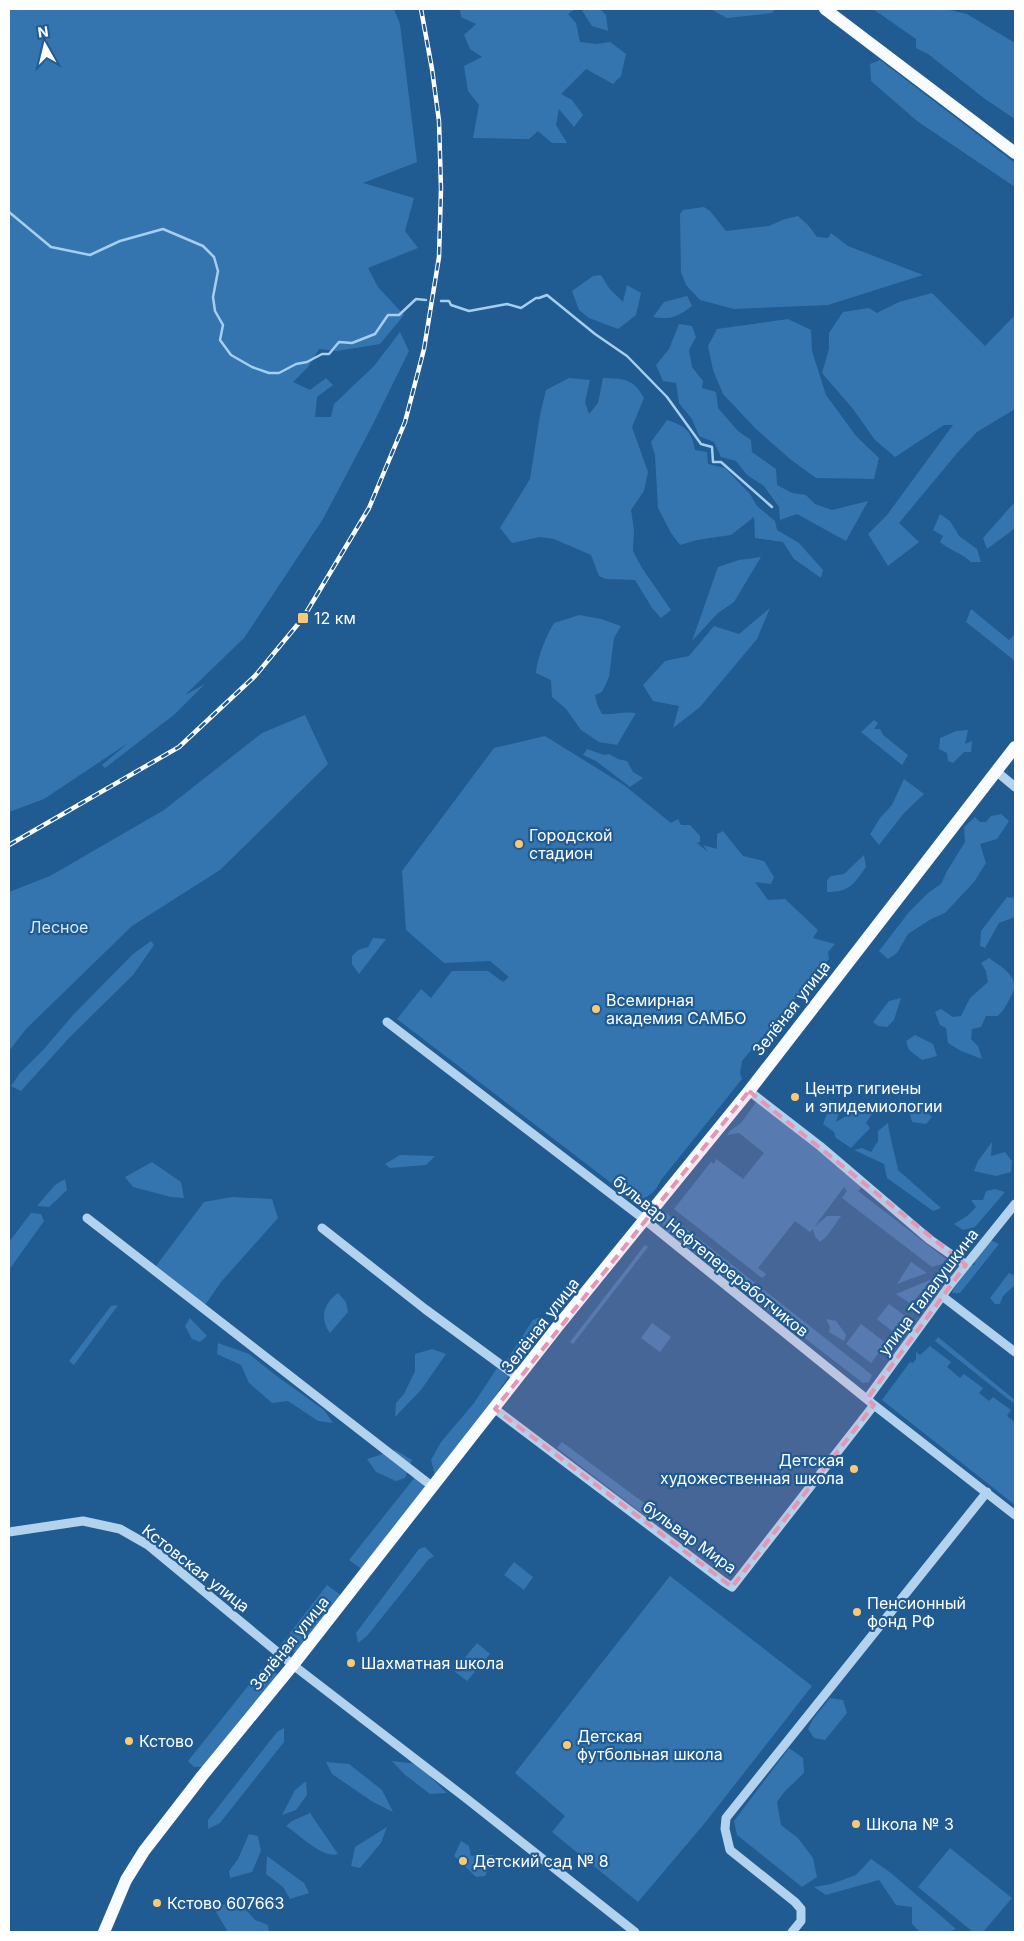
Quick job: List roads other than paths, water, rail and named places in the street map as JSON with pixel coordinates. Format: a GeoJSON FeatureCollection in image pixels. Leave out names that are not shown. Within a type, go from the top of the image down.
{"type":"FeatureCollection","features":[{"type":"Feature","properties":{"kind":"main road"},"geometry":{"type":"LineString","coordinates":[[825,9],[1015,153]]}},
{"type":"Feature","properties":{"kind":"main road","name":"Зелёная улица"},"geometry":{"type":"LineString","coordinates":[[104,1932],[126,1880],[144,1851],[749,1090],[1015,747]]}},
{"type":"Feature","properties":{"kind":"street"},"geometry":{"type":"LineString","coordinates":[[996,771],[1015,787]]}},
{"type":"Feature","properties":{"kind":"street","name":"бульвар Нефтепереработчиков"},"geometry":{"type":"LineString","coordinates":[[387,1022],[645,1220],[870,1402],[1015,1515]]}},
{"type":"Feature","properties":{"kind":"street"},"geometry":{"type":"LineString","coordinates":[[749,1090],[820,1146],[929,1239],[966,1265]]}},
{"type":"Feature","properties":{"kind":"street","name":"улица Талалушкина"},"geometry":{"type":"LineString","coordinates":[[870,1402],[942,1296],[1015,1204]]}},
{"type":"Feature","properties":{"kind":"street"},"geometry":{"type":"LineString","coordinates":[[87,1218],[433,1488]]}},
{"type":"Feature","properties":{"kind":"street"},"geometry":{"type":"LineString","coordinates":[[322,1228],[425,1309],[519,1378]]}},
{"type":"Feature","properties":{"kind":"street"},"geometry":{"type":"LineString","coordinates":[[942,1296],[1015,1352]]}},
{"type":"Feature","properties":{"kind":"street","name":"бульвар Мира"},"geometry":{"type":"LineString","coordinates":[[495,1408],[732,1587],[870,1402]]}},
{"type":"Feature","properties":{"kind":"street"},"geometry":{"type":"LineString","coordinates":[[792,1932],[801,1921],[801,1909],[795,1902],[730,1850],[725,1829],[726,1818],[987,1492]]}},
{"type":"Feature","properties":{"kind":"street","name":"Кстовская улица"},"geometry":{"type":"LineString","coordinates":[[9,1532],[83,1521],[120,1529],[148,1545],[293,1665],[635,1932]]}},
{"type":"Feature","properties":{"kind":"waterway"},"geometry":{"type":"LineString","coordinates":[[9,212],[51,247],[90,255],[120,241],[163,229],[203,246],[214,257],[218,271],[213,297],[215,311],[223,325],[220,340],[231,355],[252,367],[269,373],[279,373],[322,354],[329,354],[339,342],[352,343],[375,334],[388,315],[399,315],[416,299],[426,300]]}},
{"type":"Feature","properties":{"kind":"waterway"},"geometry":{"type":"LineString","coordinates":[[441,301],[449,301],[451,305],[469,311],[507,304],[521,308],[536,298],[547,295],[595,334],[627,356],[667,397],[701,444],[712,447],[713,462],[721,462],[772,507]]}},
{"type":"Feature","properties":{"kind":"railway"},"geometry":{"type":"LineString","coordinates":[[9,845],[179,747],[255,676],[303,618],[369,508],[405,422],[424,349],[439,257],[441,189],[439,121],[421,9]]}},
{"type":"Feature","properties":{"kind":"place","name":"12 км"},"geometry":{"type":"Point","coordinates":[303,618]}},
{"type":"Feature","properties":{"kind":"place","name":"Городской стадион"},"geometry":{"type":"Point","coordinates":[519,844]}},
{"type":"Feature","properties":{"kind":"place","name":"Всемирная академия САМБО"},"geometry":{"type":"Point","coordinates":[596,1009]}},
{"type":"Feature","properties":{"kind":"place","name":"Центр гигиены и эпидемиологии"},"geometry":{"type":"Point","coordinates":[795,1097]}},
{"type":"Feature","properties":{"kind":"place","name":"Детская художественная школа"},"geometry":{"type":"Point","coordinates":[854,1469]}},
{"type":"Feature","properties":{"kind":"place","name":"Пенсионный фонд РФ"},"geometry":{"type":"Point","coordinates":[857,1612]}},
{"type":"Feature","properties":{"kind":"place","name":"Шахматная школа"},"geometry":{"type":"Point","coordinates":[351,1663]}},
{"type":"Feature","properties":{"kind":"place","name":"Кстово"},"geometry":{"type":"Point","coordinates":[129,1741]}},
{"type":"Feature","properties":{"kind":"place","name":"Детская футбольная школа"},"geometry":{"type":"Point","coordinates":[567,1745]}},
{"type":"Feature","properties":{"kind":"place","name":"Школа № 3"},"geometry":{"type":"Point","coordinates":[856,1824]}},
{"type":"Feature","properties":{"kind":"place","name":"Детский сад № 8"},"geometry":{"type":"Point","coordinates":[463,1861]}},
{"type":"Feature","properties":{"kind":"place","name":"Кстово 607663"},"geometry":{"type":"Point","coordinates":[157,1903]}},
{"type":"Feature","properties":{"kind":"park label","name":"Лесное"},"geometry":{"type":"Point","coordinates":[59,927]}}]}
